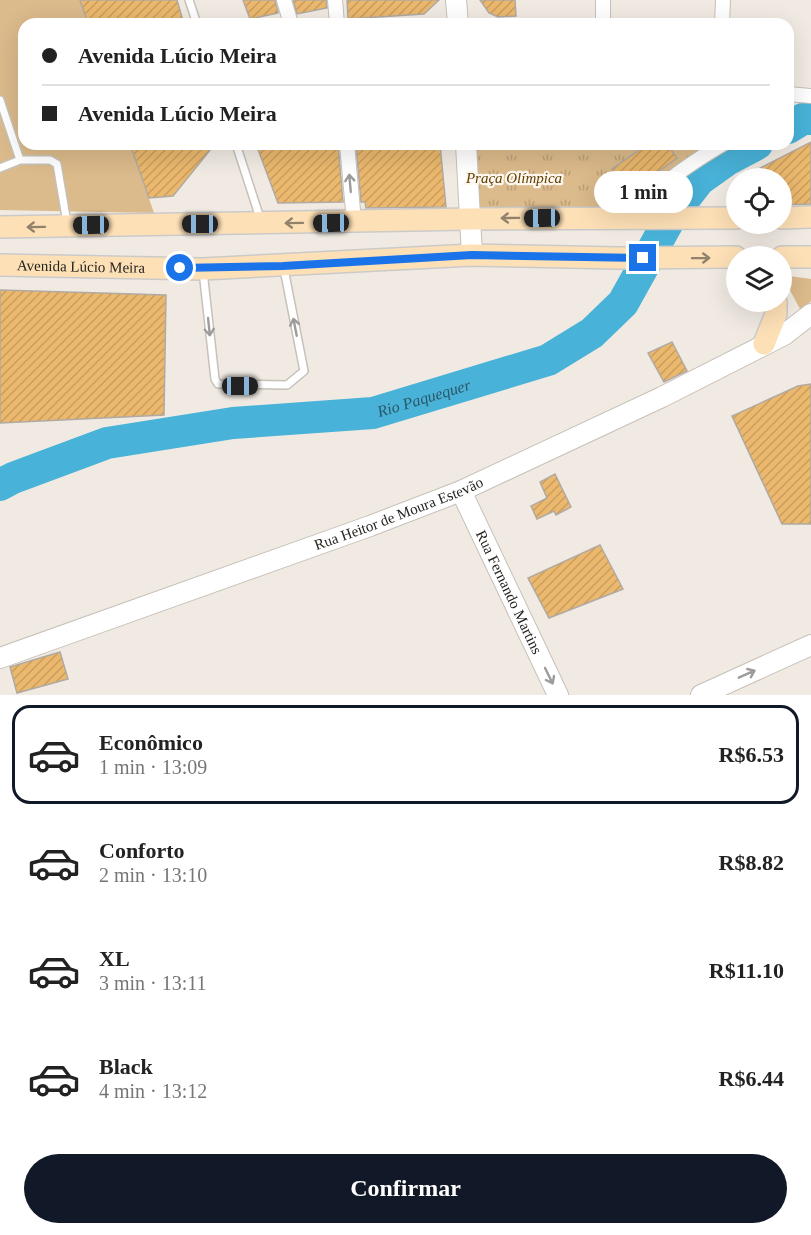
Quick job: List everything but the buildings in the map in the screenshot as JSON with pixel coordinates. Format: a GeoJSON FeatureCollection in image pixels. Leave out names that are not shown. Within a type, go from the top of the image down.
{"type":"FeatureCollection","features":[{"type":"Feature","properties":{"kind":"main road"},"geometry":{"type":"LineString","coordinates":[[456,0],[458,18]]}},
{"type":"Feature","properties":{"kind":"main road"},"geometry":{"type":"LineString","coordinates":[[466,150],[472,255]]}},
{"type":"Feature","properties":{"kind":"main road"},"geometry":{"type":"LineString","coordinates":[[792,218],[811,217]]}},
{"type":"Feature","properties":{"kind":"main road"},"geometry":{"type":"LineString","coordinates":[[0,227],[470,219],[726,218]]}},
{"type":"Feature","properties":{"kind":"main road","name":"Avenida Lúcio Meira"},"geometry":{"type":"LineString","coordinates":[[0,265],[203,269],[472,255],[726,257]]}},
{"type":"Feature","properties":{"kind":"main road"},"geometry":{"type":"LineString","coordinates":[[792,257],[811,257]]}},
{"type":"Feature","properties":{"kind":"main road"},"geometry":{"type":"LineString","coordinates":[[764,344],[776,312]]}},
{"type":"Feature","properties":{"kind":"main road"},"geometry":{"type":"LineString","coordinates":[[784,335],[811,314]]}},
{"type":"Feature","properties":{"kind":"main road"},"geometry":{"type":"LineString","coordinates":[[784,335],[811,335]]}},
{"type":"Feature","properties":{"kind":"main road","name":"Rua Heitor de Moura Estevão"},"geometry":{"type":"LineString","coordinates":[[0,658],[370,526],[461,491],[662,398],[784,335]]}},
{"type":"Feature","properties":{"kind":"main road","name":"Rua Fernando Martins"},"geometry":{"type":"LineString","coordinates":[[461,491],[558,695]]}},
{"type":"Feature","properties":{"kind":"main road"},"geometry":{"type":"LineString","coordinates":[[701,695],[802,649]]}},
{"type":"Feature","properties":{"kind":"street"},"geometry":{"type":"LineString","coordinates":[[284,0],[289,18]]}},
{"type":"Feature","properties":{"kind":"street"},"geometry":{"type":"LineString","coordinates":[[335,0],[336,18]]}},
{"type":"Feature","properties":{"kind":"street"},"geometry":{"type":"LineString","coordinates":[[603,0],[603,18]]}},
{"type":"Feature","properties":{"kind":"street"},"geometry":{"type":"LineString","coordinates":[[722,18],[723,0]]}},
{"type":"Feature","properties":{"kind":"street"},"geometry":{"type":"LineString","coordinates":[[794,95],[811,96]]}},
{"type":"Feature","properties":{"kind":"street"},"geometry":{"type":"LineString","coordinates":[[348,150],[354,222]]}},
{"type":"Feature","properties":{"kind":"street"},"geometry":{"type":"LineString","coordinates":[[645,217],[659,190],[688,166],[713,150]]}},
{"type":"Feature","properties":{"kind":"lane"},"geometry":{"type":"LineString","coordinates":[[189,0],[195,18]]}},
{"type":"Feature","properties":{"kind":"lane"},"geometry":{"type":"LineString","coordinates":[[0,100],[20,160]]}},
{"type":"Feature","properties":{"kind":"lane"},"geometry":{"type":"LineString","coordinates":[[238,150],[261,224]]}},
{"type":"Feature","properties":{"kind":"lane"},"geometry":{"type":"LineString","coordinates":[[0,168],[20,160],[50,160],[57,164],[68,226]]}},
{"type":"Feature","properties":{"kind":"lane"},"geometry":{"type":"LineString","coordinates":[[203,269],[215,379],[218,384],[287,386],[304,371],[283,266]]}},
{"type":"Feature","properties":{"kind":"green space"},"geometry":{"type":"Polygon","coordinates":[[[0,0],[80,0],[86,18],[18,18],[18,150],[132,150],[154,213],[0,210],[0,0]]]}},
{"type":"Feature","properties":{"kind":"green space","name":"Praça Olímpica"},"geometry":{"type":"Polygon","coordinates":[[[471,150],[703,150],[621,207],[475,213],[471,150]]]}},
{"type":"Feature","properties":{"kind":"green space"},"geometry":{"type":"Polygon","coordinates":[[[792,276],[811,279],[811,301],[801,311],[792,294],[792,276]]]}},
{"type":"Feature","properties":{"kind":"waterway","name":"Rio Paquequer"},"geometry":{"type":"LineString","coordinates":[[794,124],[803,119],[811,119]]}},
{"type":"Feature","properties":{"kind":"waterway","name":"Rio Paquequer"},"geometry":{"type":"LineString","coordinates":[[0,485],[107,443],[233,423],[373,413],[548,360],[592,333],[623,303],[672,215],[699,180],[746,150]]}},
{"type":"Feature","properties":{"kind":"route"},"geometry":{"type":"LineString","coordinates":[[180,268],[283,266],[472,255],[643,258]]}}]}
